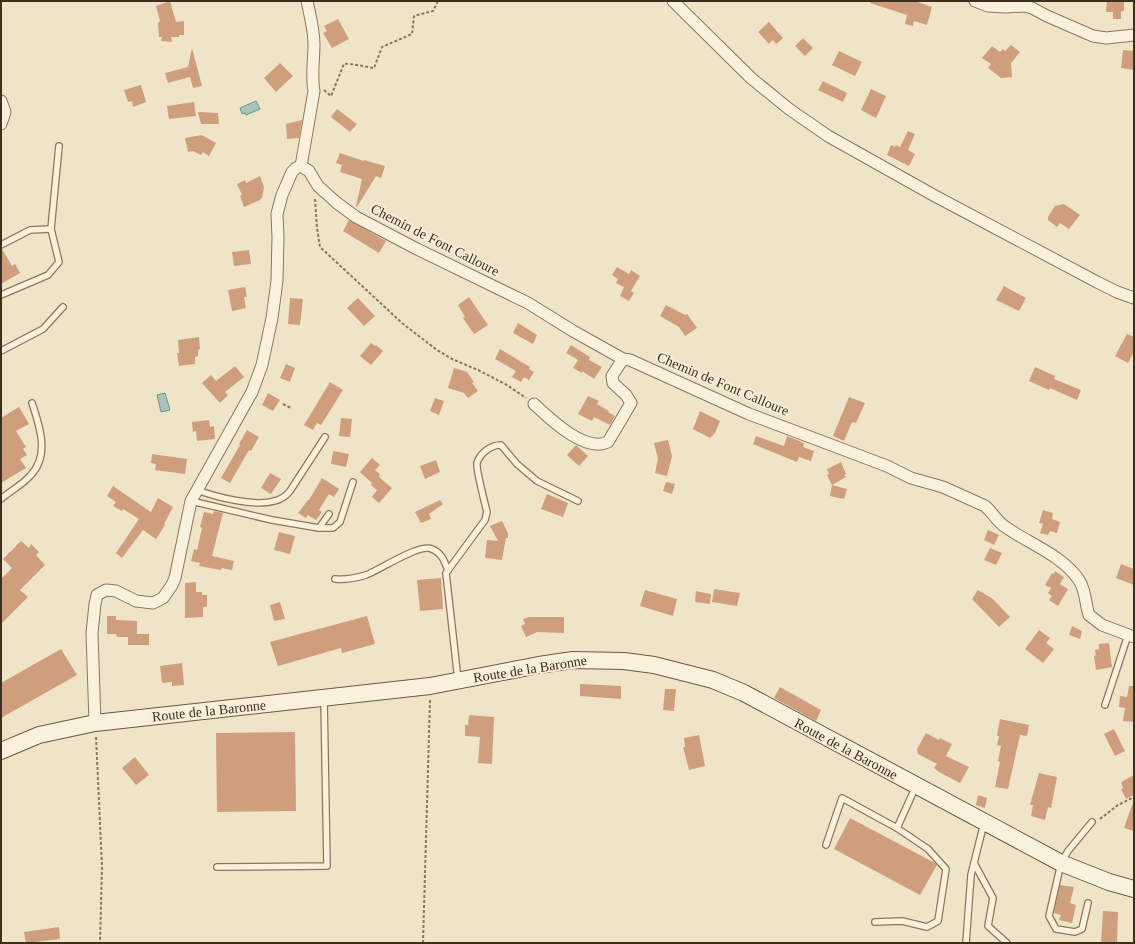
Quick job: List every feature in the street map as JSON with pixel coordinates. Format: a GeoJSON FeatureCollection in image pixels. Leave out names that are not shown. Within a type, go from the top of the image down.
{"type":"FeatureCollection","features":[{"type":"Feature","properties":{"kind":"main road","name":"Route de la Baronne"},"geometry":{"type":"LineString","coordinates":[[1,751],[39,735],[95,723],[324,699],[430,686],[573,660],[624,661],[660,666],[713,680],[744,694],[1061,863],[1109,882],[1134,889]]}},
{"type":"Feature","properties":{"kind":"street"},"geometry":{"type":"LineString","coordinates":[[95,723],[92,633],[97,594],[106,590],[116,591],[136,602],[152,603],[163,598],[175,578],[191,501],[252,392],[262,365],[272,318],[276,281],[278,237],[277,214],[282,196],[292,172],[301,166],[314,91],[312,81],[314,44],[307,1]]}},
{"type":"Feature","properties":{"kind":"street"},"geometry":{"type":"LineString","coordinates":[[673,1],[751,78],[789,109],[828,136],[935,196],[1092,280],[1134,298]]}},
{"type":"Feature","properties":{"kind":"street"},"geometry":{"type":"LineString","coordinates":[[975,1],[988,6],[1025,6],[1092,36],[1106,38],[1134,35]]}},
{"type":"Feature","properties":{"kind":"street"},"geometry":{"type":"LineString","coordinates":[[1,100],[5,112],[1,124]]}},
{"type":"Feature","properties":{"kind":"street","name":"Chemin de Font Calloure"},"geometry":{"type":"LineString","coordinates":[[301,166],[309,172],[318,186],[337,203],[362,220],[417,249],[528,303],[572,331],[623,359],[630,360],[749,414],[887,466],[911,478],[943,487],[985,506],[1003,525],[1060,559],[1074,574],[1082,586],[1089,615],[1102,625],[1131,636]]}},
{"type":"Feature","properties":{"kind":"street"},"geometry":{"type":"LineString","coordinates":[[534,404],[569,434],[590,443],[602,445],[608,442],[631,403],[626,395],[613,383],[612,376],[623,359]]}},
{"type":"Feature","properties":{"kind":"lane"},"geometry":{"type":"LineString","coordinates":[[1,296],[48,275],[59,262],[51,229],[58,146]]}},
{"type":"Feature","properties":{"kind":"lane"},"geometry":{"type":"LineString","coordinates":[[1,245],[30,230],[51,229]]}},
{"type":"Feature","properties":{"kind":"lane"},"geometry":{"type":"LineString","coordinates":[[1,351],[43,329],[64,307]]}},
{"type":"Feature","properties":{"kind":"lane"},"geometry":{"type":"LineString","coordinates":[[1,499],[30,476],[39,464],[42,449],[40,429],[32,403]]}},
{"type":"Feature","properties":{"kind":"lane"},"geometry":{"type":"LineString","coordinates":[[197,489],[209,494],[254,503],[274,502],[286,496],[290,491],[325,437]]}},
{"type":"Feature","properties":{"kind":"lane"},"geometry":{"type":"LineString","coordinates":[[458,681],[446,573],[485,520],[487,512],[477,464],[480,456],[486,450],[496,445],[501,445],[517,464],[537,481],[578,501]]}},
{"type":"Feature","properties":{"kind":"lane"},"geometry":{"type":"LineString","coordinates":[[191,501],[272,520],[319,528],[333,528],[340,522],[353,482]]}},
{"type":"Feature","properties":{"kind":"lane"},"geometry":{"type":"LineString","coordinates":[[319,528],[329,514]]}},
{"type":"Feature","properties":{"kind":"lane"},"geometry":{"type":"LineString","coordinates":[[335,579],[344,580],[366,575],[417,550],[430,548],[442,555],[448,570]]}},
{"type":"Feature","properties":{"kind":"lane"},"geometry":{"type":"LineString","coordinates":[[1105,705],[1131,636]]}},
{"type":"Feature","properties":{"kind":"lane"},"geometry":{"type":"LineString","coordinates":[[217,867],[327,866],[324,699]]}},
{"type":"Feature","properties":{"kind":"lane"},"geometry":{"type":"LineString","coordinates":[[897,828],[916,786]]}},
{"type":"Feature","properties":{"kind":"lane"},"geometry":{"type":"LineString","coordinates":[[826,845],[842,798],[897,828],[928,849],[946,869],[938,921],[927,927],[902,921],[875,922]]}},
{"type":"Feature","properties":{"kind":"lane"},"geometry":{"type":"LineString","coordinates":[[1088,903],[1082,930],[1075,932],[1056,929],[1049,916],[1061,863],[1068,851],[1092,822]]}},
{"type":"Feature","properties":{"kind":"lane"},"geometry":{"type":"LineString","coordinates":[[966,943],[971,875],[984,823]]}},
{"type":"Feature","properties":{"kind":"lane"},"geometry":{"type":"LineString","coordinates":[[974,863],[993,898],[988,926],[1007,943]]}},
{"type":"Feature","properties":{"kind":"path"},"geometry":{"type":"LineString","coordinates":[[312,81],[331,96],[344,64],[350,63],[358,66],[374,68],[382,47],[412,34],[414,16],[433,11],[438,1]]}},
{"type":"Feature","properties":{"kind":"path"},"geometry":{"type":"LineString","coordinates":[[318,186],[315,195],[320,247],[402,323],[438,350],[452,359],[478,370],[506,385],[534,404]]}},
{"type":"Feature","properties":{"kind":"path"},"geometry":{"type":"LineString","coordinates":[[283,404],[291,408]]}},
{"type":"Feature","properties":{"kind":"path"},"geometry":{"type":"LineString","coordinates":[[423,943],[430,686]]}},
{"type":"Feature","properties":{"kind":"path"},"geometry":{"type":"LineString","coordinates":[[95,723],[102,866],[100,943]]}},
{"type":"Feature","properties":{"kind":"path"},"geometry":{"type":"LineString","coordinates":[[1092,822],[1102,817],[1118,805],[1134,797]]}},
{"type":"Feature","properties":{"kind":"water"},"geometry":{"type":"Polygon","coordinates":[[[256,101],[260,109],[246,115],[245,113],[242,114],[240,108],[256,101]]]}},
{"type":"Feature","properties":{"kind":"water"},"geometry":{"type":"Polygon","coordinates":[[[165,393],[170,410],[161,412],[157,395],[165,393]]]}},
{"type":"Feature","properties":{"kind":"building"},"geometry":{"type":"Polygon","coordinates":[[[170,1],[176,22],[184,21],[184,35],[179,35],[179,37],[171,37],[172,42],[161,41],[162,37],[159,37],[158,23],[160,21],[156,6],[170,1]]]}},
{"type":"Feature","properties":{"kind":"building"},"geometry":{"type":"Polygon","coordinates":[[[870,1],[915,1],[932,7],[927,25],[914,21],[913,26],[905,24],[907,15],[870,3],[870,1]]]}},
{"type":"Feature","properties":{"kind":"building"},"geometry":{"type":"Polygon","coordinates":[[[1107,1],[1124,1],[1124,11],[1121,11],[1121,19],[1113,19],[1113,12],[1106,12],[1107,1]]]}},
{"type":"Feature","properties":{"kind":"building"},"geometry":{"type":"Polygon","coordinates":[[[338,19],[349,39],[332,48],[323,33],[327,31],[324,26],[338,19]]]}},
{"type":"Feature","properties":{"kind":"building"},"geometry":{"type":"Polygon","coordinates":[[[769,22],[783,38],[776,44],[773,40],[769,44],[758,32],[769,22]]]}},
{"type":"Feature","properties":{"kind":"building"},"geometry":{"type":"Polygon","coordinates":[[[803,38],[813,48],[805,56],[795,46],[803,38]]]}},
{"type":"Feature","properties":{"kind":"building"},"geometry":{"type":"Polygon","coordinates":[[[1011,45],[1020,52],[1011,63],[1012,77],[1001,78],[988,68],[991,64],[982,58],[992,46],[1000,52],[1003,49],[1005,51],[1011,45]]]}},
{"type":"Feature","properties":{"kind":"building"},"geometry":{"type":"Polygon","coordinates":[[[192,48],[202,86],[193,88],[190,77],[168,83],[165,73],[188,67],[192,48]]]}},
{"type":"Feature","properties":{"kind":"building"},"geometry":{"type":"Polygon","coordinates":[[[1123,50],[1134,51],[1134,70],[1121,68],[1123,50]]]}},
{"type":"Feature","properties":{"kind":"building"},"geometry":{"type":"Polygon","coordinates":[[[839,51],[862,62],[855,76],[832,65],[839,51]]]}},
{"type":"Feature","properties":{"kind":"building"},"geometry":{"type":"Polygon","coordinates":[[[280,63],[293,76],[276,92],[264,78],[280,63]]]}},
{"type":"Feature","properties":{"kind":"building"},"geometry":{"type":"Polygon","coordinates":[[[823,81],[847,93],[843,102],[818,90],[823,81]]]}},
{"type":"Feature","properties":{"kind":"building"},"geometry":{"type":"Polygon","coordinates":[[[141,85],[146,102],[133,107],[132,101],[128,102],[124,90],[141,85]]]}},
{"type":"Feature","properties":{"kind":"building"},"geometry":{"type":"Polygon","coordinates":[[[871,89],[886,96],[876,118],[861,110],[871,89]]]}},
{"type":"Feature","properties":{"kind":"building"},"geometry":{"type":"Polygon","coordinates":[[[194,102],[196,116],[169,119],[167,106],[194,102]]]}},
{"type":"Feature","properties":{"kind":"building"},"geometry":{"type":"Polygon","coordinates":[[[337,109],[357,124],[350,132],[331,117],[337,109]]]}},
{"type":"Feature","properties":{"kind":"building"},"geometry":{"type":"Polygon","coordinates":[[[198,112],[218,113],[219,124],[201,124],[198,112]]]}},
{"type":"Feature","properties":{"kind":"building"},"geometry":{"type":"Polygon","coordinates":[[[302,120],[299,138],[287,139],[286,124],[302,120]]]}},
{"type":"Feature","properties":{"kind":"building"},"geometry":{"type":"Polygon","coordinates":[[[908,131],[915,134],[908,150],[915,154],[909,166],[887,155],[891,145],[900,147],[908,131]]]}},
{"type":"Feature","properties":{"kind":"building"},"geometry":{"type":"Polygon","coordinates":[[[202,135],[216,143],[209,156],[203,152],[201,155],[193,151],[188,152],[185,138],[202,135]]]}},
{"type":"Feature","properties":{"kind":"building"},"geometry":{"type":"Polygon","coordinates":[[[340,153],[385,166],[381,178],[376,176],[357,207],[362,179],[340,172],[342,165],[336,163],[340,153]]]}},
{"type":"Feature","properties":{"kind":"building"},"geometry":{"type":"Polygon","coordinates":[[[260,176],[264,187],[262,198],[244,207],[240,196],[242,195],[237,184],[245,180],[246,183],[260,176]]]}},
{"type":"Feature","properties":{"kind":"building"},"geometry":{"type":"Polygon","coordinates":[[[1064,204],[1080,215],[1069,229],[1060,223],[1057,227],[1048,220],[1048,217],[1055,206],[1064,204]]]}},
{"type":"Feature","properties":{"kind":"building"},"geometry":{"type":"Polygon","coordinates":[[[349,220],[386,241],[379,253],[343,231],[349,220]]]}},
{"type":"Feature","properties":{"kind":"building"},"geometry":{"type":"Polygon","coordinates":[[[1,249],[12,266],[15,264],[20,273],[1,284],[1,249]]]}},
{"type":"Feature","properties":{"kind":"building"},"geometry":{"type":"Polygon","coordinates":[[[249,250],[251,264],[234,266],[232,252],[249,250]]]}},
{"type":"Feature","properties":{"kind":"building"},"geometry":{"type":"Polygon","coordinates":[[[617,267],[629,274],[631,270],[640,276],[631,291],[634,293],[629,301],[620,296],[624,287],[616,283],[618,279],[612,275],[617,267]]]}},
{"type":"Feature","properties":{"kind":"building"},"geometry":{"type":"Polygon","coordinates":[[[1004,286],[1026,298],[1019,311],[996,300],[1004,286]]]}},
{"type":"Feature","properties":{"kind":"building"},"geometry":{"type":"Polygon","coordinates":[[[245,287],[247,297],[244,297],[246,308],[232,311],[228,290],[245,287]]]}},
{"type":"Feature","properties":{"kind":"building"},"geometry":{"type":"Polygon","coordinates":[[[469,297],[488,325],[474,334],[463,318],[465,317],[458,305],[469,297]]]}},
{"type":"Feature","properties":{"kind":"building"},"geometry":{"type":"Polygon","coordinates":[[[290,298],[303,299],[300,325],[288,324],[290,298]]]}},
{"type":"Feature","properties":{"kind":"building"},"geometry":{"type":"Polygon","coordinates":[[[358,298],[375,316],[364,326],[347,308],[358,298]]]}},
{"type":"Feature","properties":{"kind":"building"},"geometry":{"type":"Polygon","coordinates":[[[666,305],[685,315],[687,314],[697,328],[685,336],[679,327],[660,316],[666,305]]]}},
{"type":"Feature","properties":{"kind":"building"},"geometry":{"type":"Polygon","coordinates":[[[518,323],[537,335],[533,344],[513,333],[518,323]]]}},
{"type":"Feature","properties":{"kind":"building"},"geometry":{"type":"Polygon","coordinates":[[[1127,334],[1134,337],[1134,352],[1128,363],[1115,356],[1127,334]]]}},
{"type":"Feature","properties":{"kind":"building"},"geometry":{"type":"Polygon","coordinates":[[[199,337],[200,349],[198,350],[198,356],[195,357],[195,364],[179,366],[177,353],[179,353],[178,340],[199,337]]]}},
{"type":"Feature","properties":{"kind":"building"},"geometry":{"type":"Polygon","coordinates":[[[371,343],[383,351],[371,365],[360,356],[371,343]]]}},
{"type":"Feature","properties":{"kind":"building"},"geometry":{"type":"Polygon","coordinates":[[[571,345],[590,357],[589,360],[602,367],[594,379],[582,371],[582,373],[573,368],[578,360],[566,353],[571,345]]]}},
{"type":"Feature","properties":{"kind":"building"},"geometry":{"type":"Polygon","coordinates":[[[500,349],[530,367],[529,369],[534,372],[529,380],[524,377],[521,382],[512,377],[516,371],[495,359],[500,349]]]}},
{"type":"Feature","properties":{"kind":"building"},"geometry":{"type":"Polygon","coordinates":[[[286,364],[295,368],[290,382],[280,378],[286,364]]]}},
{"type":"Feature","properties":{"kind":"building"},"geometry":{"type":"Polygon","coordinates":[[[235,366],[244,377],[225,392],[228,395],[220,403],[202,383],[211,375],[216,381],[235,366]]]}},
{"type":"Feature","properties":{"kind":"building"},"geometry":{"type":"Polygon","coordinates":[[[1035,367],[1055,376],[1054,379],[1081,390],[1077,400],[1050,388],[1049,390],[1029,381],[1035,367]]]}},
{"type":"Feature","properties":{"kind":"building"},"geometry":{"type":"Polygon","coordinates":[[[454,368],[467,372],[478,391],[468,398],[464,393],[448,388],[454,368]]]}},
{"type":"Feature","properties":{"kind":"building"},"geometry":{"type":"Polygon","coordinates":[[[330,382],[343,390],[321,425],[317,423],[313,430],[304,425],[330,382]]]}},
{"type":"Feature","properties":{"kind":"building"},"geometry":{"type":"Polygon","coordinates":[[[268,393],[280,400],[273,411],[262,405],[268,393]]]}},
{"type":"Feature","properties":{"kind":"building"},"geometry":{"type":"Polygon","coordinates":[[[588,396],[599,401],[597,404],[615,416],[610,425],[594,417],[592,421],[578,414],[588,396]]]}},
{"type":"Feature","properties":{"kind":"building"},"geometry":{"type":"Polygon","coordinates":[[[849,397],[865,403],[856,423],[852,422],[844,441],[833,436],[849,397]]]}},
{"type":"Feature","properties":{"kind":"building"},"geometry":{"type":"Polygon","coordinates":[[[435,398],[444,401],[439,415],[430,411],[435,398]]]}},
{"type":"Feature","properties":{"kind":"building"},"geometry":{"type":"Polygon","coordinates":[[[19,407],[29,424],[16,431],[26,447],[23,449],[27,455],[20,459],[26,468],[1,483],[1,418],[19,407]]]}},
{"type":"Feature","properties":{"kind":"building"},"geometry":{"type":"Polygon","coordinates":[[[700,411],[720,421],[715,433],[710,438],[693,429],[700,411]]]}},
{"type":"Feature","properties":{"kind":"building"},"geometry":{"type":"Polygon","coordinates":[[[341,418],[352,419],[350,437],[339,436],[341,418]]]}},
{"type":"Feature","properties":{"kind":"building"},"geometry":{"type":"Polygon","coordinates":[[[209,420],[210,427],[214,426],[215,439],[197,441],[196,431],[193,432],[192,422],[209,420]]]}},
{"type":"Feature","properties":{"kind":"building"},"geometry":{"type":"Polygon","coordinates":[[[247,430],[259,437],[251,451],[249,450],[230,483],[221,478],[247,430]]]}},
{"type":"Feature","properties":{"kind":"building"},"geometry":{"type":"Polygon","coordinates":[[[756,436],[784,446],[787,436],[804,443],[803,447],[814,451],[811,461],[799,457],[797,462],[753,444],[756,436]]]}},
{"type":"Feature","properties":{"kind":"building"},"geometry":{"type":"Polygon","coordinates":[[[668,440],[672,456],[667,476],[655,473],[658,459],[654,443],[668,440]]]}},
{"type":"Feature","properties":{"kind":"building"},"geometry":{"type":"Polygon","coordinates":[[[576,445],[588,456],[579,466],[567,455],[576,445]]]}},
{"type":"Feature","properties":{"kind":"building"},"geometry":{"type":"Polygon","coordinates":[[[333,451],[349,454],[346,467],[331,464],[333,451]]]}},
{"type":"Feature","properties":{"kind":"building"},"geometry":{"type":"Polygon","coordinates":[[[152,454],[187,459],[185,474],[155,470],[156,464],[151,463],[152,454]]]}},
{"type":"Feature","properties":{"kind":"building"},"geometry":{"type":"Polygon","coordinates":[[[372,458],[380,465],[375,470],[380,474],[379,477],[392,488],[379,503],[372,497],[377,490],[360,472],[372,458]]]}},
{"type":"Feature","properties":{"kind":"building"},"geometry":{"type":"Polygon","coordinates":[[[436,460],[440,472],[425,479],[420,466],[436,460]]]}},
{"type":"Feature","properties":{"kind":"building"},"geometry":{"type":"Polygon","coordinates":[[[841,462],[846,474],[844,475],[846,477],[832,485],[827,475],[829,474],[827,469],[841,462]]]}},
{"type":"Feature","properties":{"kind":"building"},"geometry":{"type":"Polygon","coordinates":[[[270,473],[281,479],[271,494],[261,488],[270,473]]]}},
{"type":"Feature","properties":{"kind":"building"},"geometry":{"type":"Polygon","coordinates":[[[322,478],[339,489],[334,497],[329,494],[319,510],[322,512],[316,520],[308,515],[306,518],[298,513],[309,500],[322,478]]]}},
{"type":"Feature","properties":{"kind":"building"},"geometry":{"type":"Polygon","coordinates":[[[666,482],[675,484],[672,494],[663,491],[666,482]]]}},
{"type":"Feature","properties":{"kind":"building"},"geometry":{"type":"Polygon","coordinates":[[[832,485],[847,489],[844,499],[830,496],[832,485]]]}},
{"type":"Feature","properties":{"kind":"building"},"geometry":{"type":"Polygon","coordinates":[[[113,486],[151,512],[158,498],[173,507],[164,524],[165,525],[156,539],[143,530],[122,558],[116,553],[139,519],[123,509],[122,511],[113,506],[116,502],[107,496],[113,486]]]}},
{"type":"Feature","properties":{"kind":"building"},"geometry":{"type":"Polygon","coordinates":[[[547,494],[568,503],[563,517],[541,509],[547,494]]]}},
{"type":"Feature","properties":{"kind":"building"},"geometry":{"type":"Polygon","coordinates":[[[440,500],[443,504],[429,514],[431,519],[421,523],[415,512],[440,500]]]}},
{"type":"Feature","properties":{"kind":"building"},"geometry":{"type":"Polygon","coordinates":[[[1043,510],[1053,513],[1052,519],[1060,522],[1057,533],[1050,531],[1048,535],[1040,533],[1043,524],[1039,523],[1043,510]]]}},
{"type":"Feature","properties":{"kind":"building"},"geometry":{"type":"Polygon","coordinates":[[[214,511],[223,513],[212,556],[234,561],[232,570],[222,568],[221,570],[199,566],[200,563],[191,561],[194,549],[197,550],[202,528],[200,527],[204,512],[213,514],[214,511]]]}},
{"type":"Feature","properties":{"kind":"building"},"geometry":{"type":"Polygon","coordinates":[[[502,521],[508,533],[508,538],[506,538],[502,560],[485,558],[487,540],[498,541],[490,526],[502,521]]]}},
{"type":"Feature","properties":{"kind":"building"},"geometry":{"type":"Polygon","coordinates":[[[988,530],[999,535],[994,545],[984,540],[988,530]]]}},
{"type":"Feature","properties":{"kind":"building"},"geometry":{"type":"Polygon","coordinates":[[[279,532],[295,536],[290,554],[274,550],[279,532]]]}},
{"type":"Feature","properties":{"kind":"building"},"geometry":{"type":"Polygon","coordinates":[[[21,541],[29,548],[31,544],[39,552],[36,555],[45,565],[20,590],[28,597],[1,624],[1,579],[12,568],[3,559],[21,541]]]}},
{"type":"Feature","properties":{"kind":"building"},"geometry":{"type":"Polygon","coordinates":[[[990,548],[1002,553],[996,565],[984,560],[990,548]]]}},
{"type":"Feature","properties":{"kind":"building"},"geometry":{"type":"Polygon","coordinates":[[[1121,564],[1134,569],[1134,585],[1116,578],[1121,564]]]}},
{"type":"Feature","properties":{"kind":"building"},"geometry":{"type":"Polygon","coordinates":[[[1055,571],[1064,577],[1060,584],[1068,589],[1058,606],[1049,600],[1052,596],[1048,593],[1051,588],[1045,585],[1052,573],[1054,574],[1055,571]]]}},
{"type":"Feature","properties":{"kind":"building"},"geometry":{"type":"Polygon","coordinates":[[[441,578],[443,609],[420,611],[417,580],[441,578]]]}},
{"type":"Feature","properties":{"kind":"building"},"geometry":{"type":"Polygon","coordinates":[[[196,582],[196,592],[202,592],[202,595],[207,595],[207,607],[203,607],[203,617],[185,618],[185,583],[196,582]]]}},
{"type":"Feature","properties":{"kind":"building"},"geometry":{"type":"Polygon","coordinates":[[[714,589],[740,593],[737,606],[712,602],[714,589]]]}},
{"type":"Feature","properties":{"kind":"building"},"geometry":{"type":"Polygon","coordinates":[[[645,590],[677,599],[673,616],[640,606],[645,590]]]}},
{"type":"Feature","properties":{"kind":"building"},"geometry":{"type":"Polygon","coordinates":[[[978,590],[993,599],[1010,617],[999,627],[972,599],[978,590]]]}},
{"type":"Feature","properties":{"kind":"building"},"geometry":{"type":"Polygon","coordinates":[[[696,591],[711,594],[710,604],[695,602],[696,591]]]}},
{"type":"Feature","properties":{"kind":"building"},"geometry":{"type":"Polygon","coordinates":[[[280,602],[285,619],[274,621],[270,605],[280,602]]]}},
{"type":"Feature","properties":{"kind":"building"},"geometry":{"type":"Polygon","coordinates":[[[107,616],[116,616],[116,620],[137,621],[137,634],[149,634],[149,645],[128,645],[128,637],[117,637],[116,634],[107,634],[107,616]]]}},
{"type":"Feature","properties":{"kind":"building"},"geometry":{"type":"Polygon","coordinates":[[[367,616],[375,644],[342,653],[341,648],[278,666],[270,642],[367,616]]]}},
{"type":"Feature","properties":{"kind":"building"},"geometry":{"type":"Polygon","coordinates":[[[529,617],[564,617],[564,633],[537,632],[526,637],[521,626],[525,624],[523,619],[529,617]]]}},
{"type":"Feature","properties":{"kind":"building"},"geometry":{"type":"Polygon","coordinates":[[[1072,626],[1082,631],[1080,639],[1069,635],[1072,626]]]}},
{"type":"Feature","properties":{"kind":"building"},"geometry":{"type":"Polygon","coordinates":[[[1039,630],[1050,638],[1046,643],[1054,649],[1043,663],[1025,649],[1039,630]]]}},
{"type":"Feature","properties":{"kind":"building"},"geometry":{"type":"Polygon","coordinates":[[[1109,643],[1112,667],[1096,670],[1094,656],[1096,655],[1095,650],[1099,649],[1099,644],[1109,643]]]}},
{"type":"Feature","properties":{"kind":"building"},"geometry":{"type":"Polygon","coordinates":[[[61,649],[77,675],[1,718],[1,683],[61,649]]]}},
{"type":"Feature","properties":{"kind":"building"},"geometry":{"type":"Polygon","coordinates":[[[182,663],[184,685],[172,686],[172,682],[162,683],[160,666],[182,663]]]}},
{"type":"Feature","properties":{"kind":"building"},"geometry":{"type":"Polygon","coordinates":[[[580,684],[621,686],[621,699],[580,696],[580,684]]]}},
{"type":"Feature","properties":{"kind":"building"},"geometry":{"type":"Polygon","coordinates":[[[1129,686],[1134,686],[1134,722],[1123,721],[1125,708],[1119,707],[1120,696],[1127,697],[1129,686]]]}},
{"type":"Feature","properties":{"kind":"building"},"geometry":{"type":"Polygon","coordinates":[[[780,687],[821,710],[816,721],[774,698],[780,687]]]}},
{"type":"Feature","properties":{"kind":"building"},"geometry":{"type":"Polygon","coordinates":[[[665,689],[676,689],[674,711],[663,710],[665,689]]]}},
{"type":"Feature","properties":{"kind":"building"},"geometry":{"type":"Polygon","coordinates":[[[469,715],[494,717],[492,764],[478,763],[480,737],[465,736],[465,725],[468,725],[469,715]]]}},
{"type":"Feature","properties":{"kind":"building"},"geometry":{"type":"Polygon","coordinates":[[[1000,719],[1029,725],[1027,736],[1020,735],[1008,789],[995,787],[1000,762],[998,761],[1001,746],[997,745],[999,736],[997,736],[1000,719]]]}},
{"type":"Feature","properties":{"kind":"building"},"geometry":{"type":"Polygon","coordinates":[[[1114,729],[1125,751],[1115,756],[1104,734],[1114,729]]]}},
{"type":"Feature","properties":{"kind":"building"},"geometry":{"type":"Polygon","coordinates":[[[295,732],[296,811],[217,812],[216,733],[295,732]]]}},
{"type":"Feature","properties":{"kind":"building"},"geometry":{"type":"Polygon","coordinates":[[[926,733],[939,740],[940,738],[952,744],[946,756],[969,767],[960,783],[939,772],[934,768],[937,764],[918,754],[917,749],[926,733]]]}},
{"type":"Feature","properties":{"kind":"building"},"geometry":{"type":"Polygon","coordinates":[[[699,735],[705,766],[689,770],[683,747],[685,747],[684,738],[699,735]]]}},
{"type":"Feature","properties":{"kind":"building"},"geometry":{"type":"Polygon","coordinates":[[[135,757],[149,775],[136,785],[122,768],[135,757]]]}},
{"type":"Feature","properties":{"kind":"building"},"geometry":{"type":"Polygon","coordinates":[[[1039,773],[1057,777],[1051,808],[1048,807],[1045,820],[1031,816],[1033,805],[1030,805],[1039,773]]]}},
{"type":"Feature","properties":{"kind":"building"},"geometry":{"type":"Polygon","coordinates":[[[1134,775],[1134,795],[1126,799],[1121,789],[1123,788],[1121,782],[1134,775]]]}},
{"type":"Feature","properties":{"kind":"building"},"geometry":{"type":"Polygon","coordinates":[[[978,795],[987,798],[985,808],[976,805],[978,795]]]}},
{"type":"Feature","properties":{"kind":"building"},"geometry":{"type":"Polygon","coordinates":[[[1132,805],[1134,805],[1134,831],[1124,828],[1132,805]]]}},
{"type":"Feature","properties":{"kind":"building"},"geometry":{"type":"Polygon","coordinates":[[[850,818],[937,865],[920,895],[834,849],[850,818]]]}},
{"type":"Feature","properties":{"kind":"building"},"geometry":{"type":"Polygon","coordinates":[[[1060,885],[1074,887],[1070,903],[1076,905],[1072,923],[1059,920],[1061,915],[1054,913],[1060,885]]]}},
{"type":"Feature","properties":{"kind":"building"},"geometry":{"type":"Polygon","coordinates":[[[1103,911],[1118,912],[1117,943],[1101,943],[1103,911]]]}},
{"type":"Feature","properties":{"kind":"building"},"geometry":{"type":"Polygon","coordinates":[[[59,927],[60,939],[26,943],[24,932],[59,927]]]}}]}
